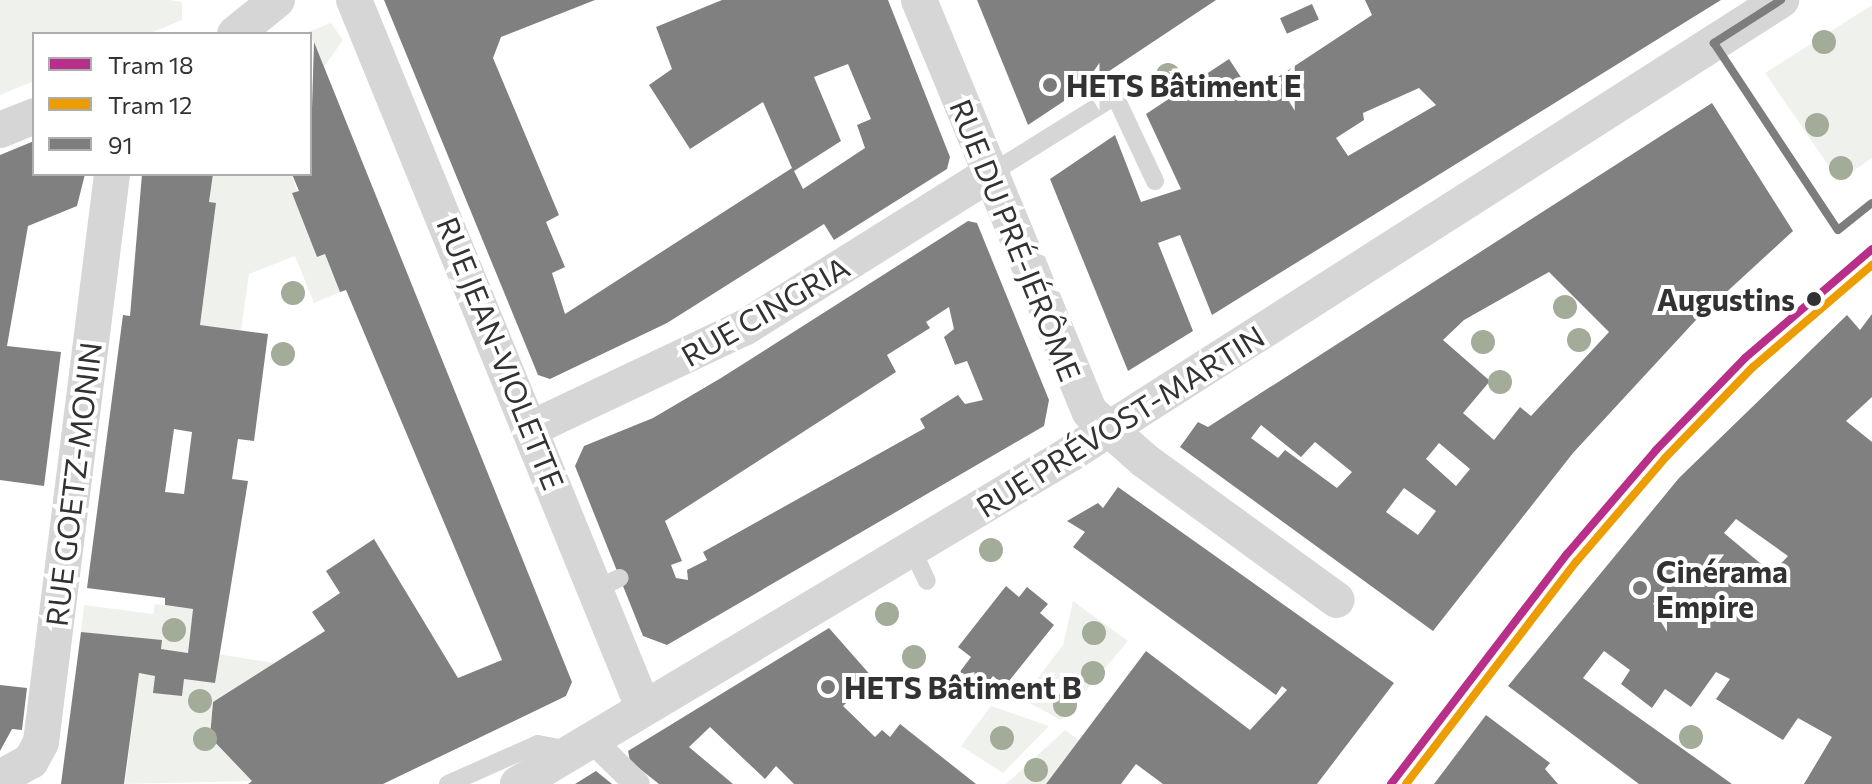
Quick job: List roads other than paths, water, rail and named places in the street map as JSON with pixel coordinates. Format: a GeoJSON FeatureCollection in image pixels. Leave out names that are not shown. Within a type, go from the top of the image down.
{"type":"FeatureCollection","features":[{"type":"Feature","properties":{"kind":"street"},"geometry":{"type":"LineString","coordinates":[[237,32],[277,0]]}},
{"type":"Feature","properties":{"kind":"street","name":"RUE JEAN-VIOLETTE"},"geometry":{"type":"LineString","coordinates":[[354,0],[532,428],[608,584],[643,707]]}},
{"type":"Feature","properties":{"kind":"street","name":"RUE DU PRÉ-JÉRÔME"},"geometry":{"type":"LineString","coordinates":[[919,0],[1079,394],[1107,431],[1337,600]]}},
{"type":"Feature","properties":{"kind":"street","name":"RUE PRÉVOST-MARTIN"},"geometry":{"type":"LineString","coordinates":[[518,784],[1107,431],[1781,0]]}},
{"type":"Feature","properties":{"kind":"street"},"geometry":{"type":"LineString","coordinates":[[0,130],[32,117]]}},
{"type":"Feature","properties":{"kind":"street","name":"RUE CINGRIA"},"geometry":{"type":"LineString","coordinates":[[532,428],[744,328],[988,175]]}},
{"type":"Feature","properties":{"kind":"street","name":"RUE GOETZ-MONIN"},"geometry":{"type":"LineString","coordinates":[[19,776],[41,742],[112,176]]}},
{"type":"Feature","properties":{"kind":"street"},"geometry":{"type":"LineString","coordinates":[[581,745],[637,784]]}},
{"type":"Feature","properties":{"kind":"lane"},"geometry":{"type":"LineString","coordinates":[[988,175],[1115,96],[1155,181]]}},
{"type":"Feature","properties":{"kind":"lane"},"geometry":{"type":"LineString","coordinates":[[912,549],[927,581]]}},
{"type":"Feature","properties":{"kind":"lane"},"geometry":{"type":"LineString","coordinates":[[448,784],[538,744],[581,745]]}},
{"type":"Feature","properties":{"kind":"tram line","name":"18"},"geometry":{"type":"LineString","coordinates":[[1391,784],[1567,554],[1656,450],[1745,358],[1872,249]]}},
{"type":"Feature","properties":{"kind":"tram line","name":"12"},"geometry":{"type":"LineString","coordinates":[[1406,784],[1576,562],[1665,458],[1753,367],[1872,265]]}},
{"type":"Feature","properties":{"kind":"place","name":"HETS Bâtiment E"},"geometry":{"type":"Point","coordinates":[1050,85]}},
{"type":"Feature","properties":{"kind":"place","name":"Augustins"},"geometry":{"type":"Point","coordinates":[1814,299]}},
{"type":"Feature","properties":{"kind":"place","name":"Cinérama Empire"},"geometry":{"type":"Point","coordinates":[1640,588]}},
{"type":"Feature","properties":{"kind":"place","name":"HETS Bâtiment B"},"geometry":{"type":"Point","coordinates":[828,687]}}]}
